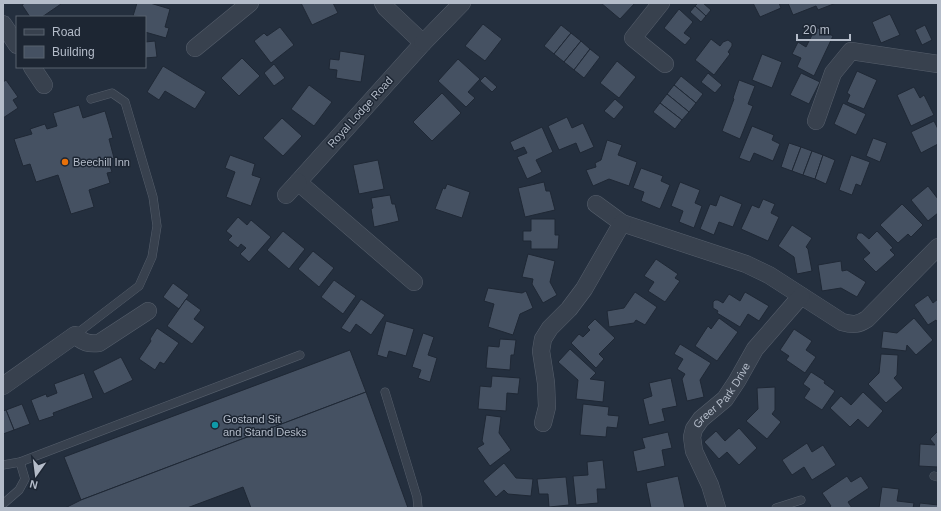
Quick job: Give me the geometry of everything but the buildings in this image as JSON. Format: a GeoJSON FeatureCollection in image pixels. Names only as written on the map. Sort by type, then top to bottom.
{"type":"FeatureCollection","features":[{"type":"Feature","properties":{"kind":"street"},"geometry":{"type":"LineString","coordinates":[[195,48],[250,3]]}},
{"type":"Feature","properties":{"kind":"street"},"geometry":{"type":"LineString","coordinates":[[383,3],[386,8],[423,43]]}},
{"type":"Feature","properties":{"kind":"street","name":"Royal Lodge Road"},"geometry":{"type":"LineString","coordinates":[[286,195],[423,43],[462,3]]}},
{"type":"Feature","properties":{"kind":"street"},"geometry":{"type":"LineString","coordinates":[[661,3],[633,38],[665,64]]}},
{"type":"Feature","properties":{"kind":"street"},"geometry":{"type":"LineString","coordinates":[[3,24],[16,44]]}},
{"type":"Feature","properties":{"kind":"street"},"geometry":{"type":"LineString","coordinates":[[816,121],[833,72],[851,51],[938,64]]}},
{"type":"Feature","properties":{"kind":"street"},"geometry":{"type":"LineString","coordinates":[[33,68],[44,85]]}},
{"type":"Feature","properties":{"kind":"street"},"geometry":{"type":"LineString","coordinates":[[298,182],[414,282]]}},
{"type":"Feature","properties":{"kind":"street"},"geometry":{"type":"LineString","coordinates":[[596,204],[622,223],[746,264],[769,275],[842,322],[852,325],[860,324],[867,319],[938,247]]}},
{"type":"Feature","properties":{"kind":"street"},"geometry":{"type":"LineString","coordinates":[[543,424],[547,407],[546,383],[541,351],[543,339],[550,328],[569,309],[584,290],[622,223]]}},
{"type":"Feature","properties":{"kind":"street","name":"Greer Park Drive"},"geometry":{"type":"LineString","coordinates":[[717,508],[710,485],[694,451],[692,437],[694,428],[701,419],[725,398],[737,381],[755,349],[801,296]]}},
{"type":"Feature","properties":{"kind":"street"},"geometry":{"type":"LineString","coordinates":[[3,386],[75,335],[84,343],[99,343],[148,311]]}},
{"type":"Feature","properties":{"kind":"lane"},"geometry":{"type":"LineString","coordinates":[[75,335],[139,286],[152,257],[157,226],[153,197],[125,102],[112,93],[91,99]]}},
{"type":"Feature","properties":{"kind":"lane"},"geometry":{"type":"LineString","coordinates":[[3,465],[20,462],[300,355]]}},
{"type":"Feature","properties":{"kind":"lane"},"geometry":{"type":"LineString","coordinates":[[385,392],[417,497],[418,508]]}},
{"type":"Feature","properties":{"kind":"lane"},"geometry":{"type":"LineString","coordinates":[[3,504],[19,490],[25,479],[20,462]]}},
{"type":"Feature","properties":{"kind":"lane"},"geometry":{"type":"LineString","coordinates":[[776,508],[801,500]]}},
{"type":"Feature","properties":{"kind":"place","name":"Beechill Inn"},"geometry":{"type":"Point","coordinates":[65,162]}},
{"type":"Feature","properties":{"kind":"place","name":"Gostand Sit and Stand Desks"},"geometry":{"type":"Point","coordinates":[215,425]}}]}
